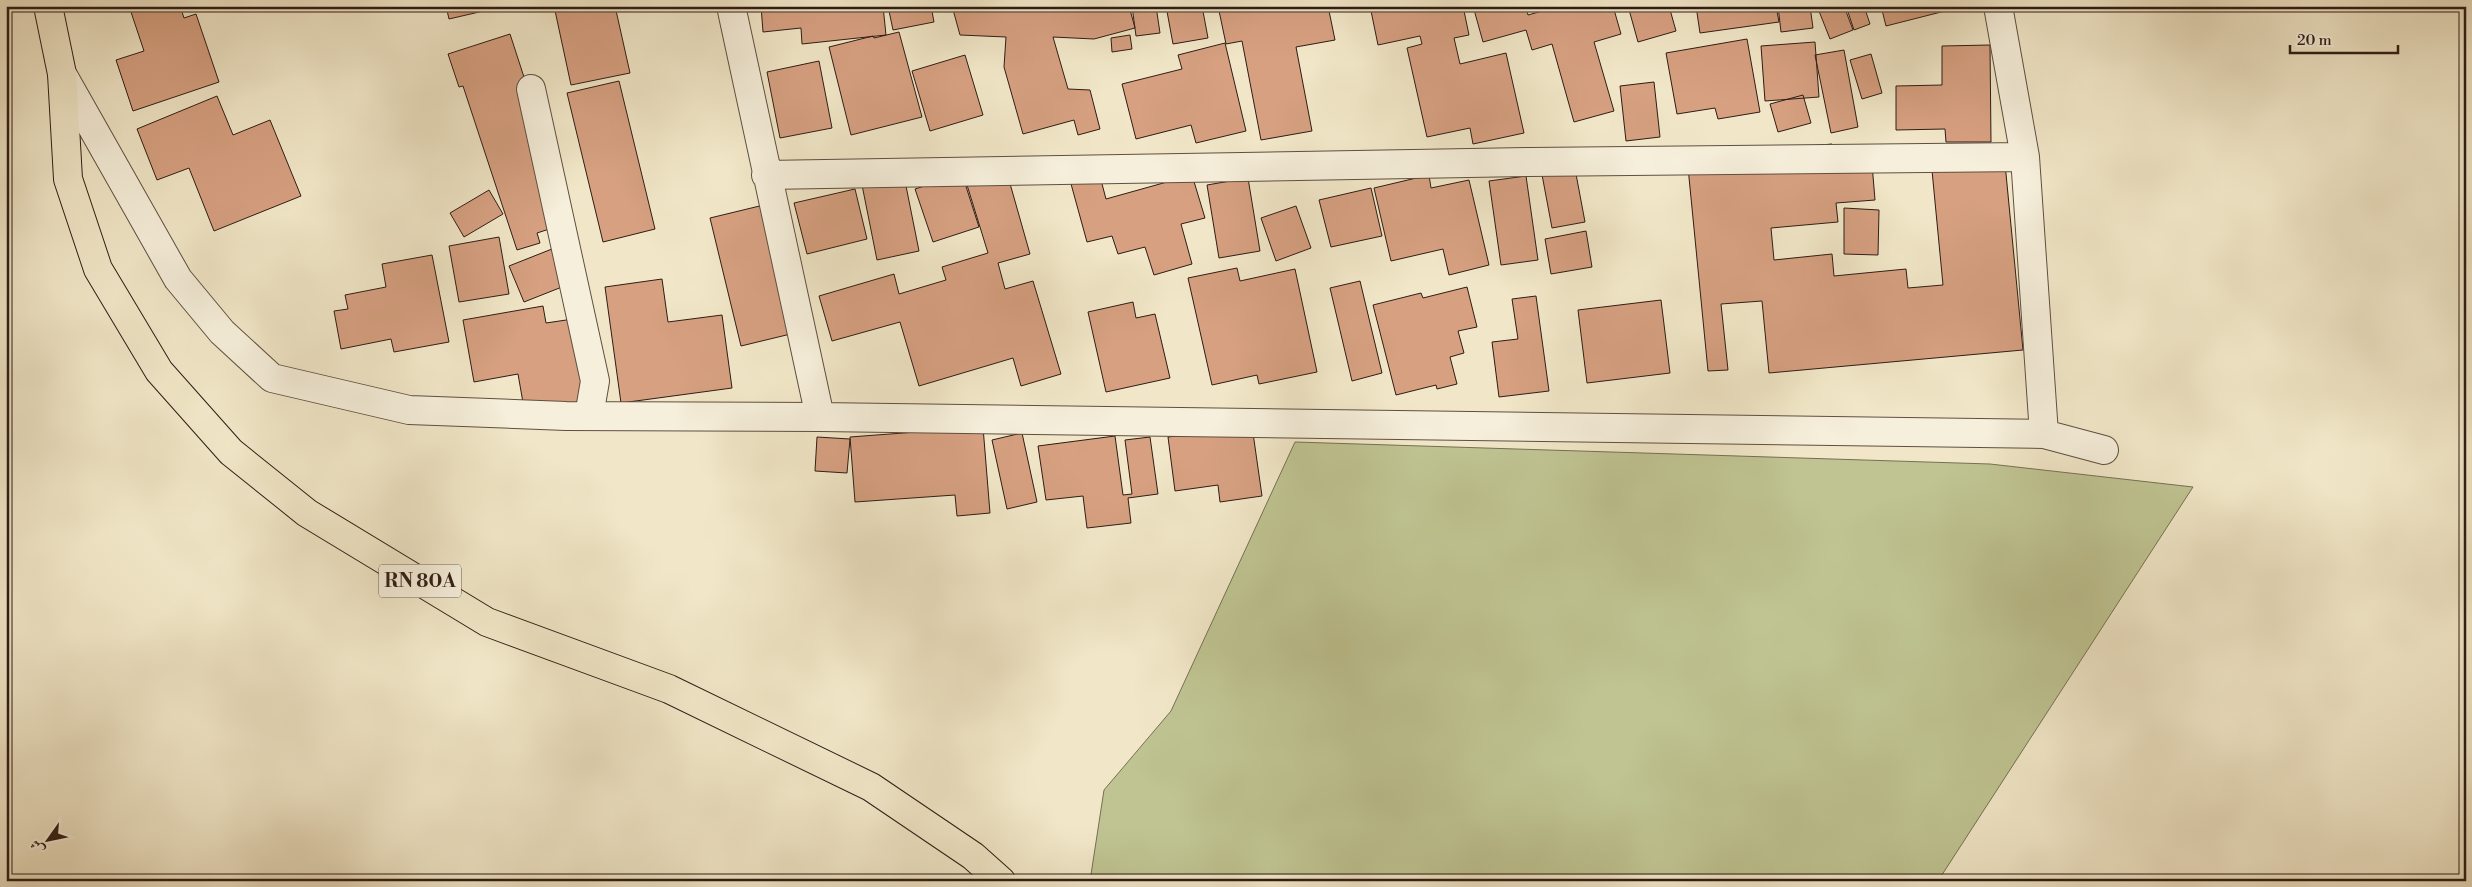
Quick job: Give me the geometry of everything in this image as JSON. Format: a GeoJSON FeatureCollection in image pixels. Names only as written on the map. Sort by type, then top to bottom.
{"type":"FeatureCollection","features":[{"type":"Feature","properties":{"kind":"main road","name":"RN 80A"},"geometry":{"type":"LineString","coordinates":[[48,6],[62,74],[68,179],[98,269],[159,371],[231,452],[307,512],[487,622],[669,689],[871,787],[972,856],[1000,881]]}},
{"type":"Feature","properties":{"kind":"street"},"geometry":{"type":"LineString","coordinates":[[730,6],[820,417]]}},
{"type":"Feature","properties":{"kind":"street"},"geometry":{"type":"LineString","coordinates":[[1998,6],[2025,157],[2044,434]]}},
{"type":"Feature","properties":{"kind":"street"},"geometry":{"type":"LineString","coordinates":[[62,74],[178,280],[222,332],[272,378],[409,410],[589,416],[820,417],[2044,434],[2104,450]]}},
{"type":"Feature","properties":{"kind":"street"},"geometry":{"type":"LineString","coordinates":[[531,89],[595,381],[589,416]]}},
{"type":"Feature","properties":{"kind":"street"},"geometry":{"type":"LineString","coordinates":[[766,175],[1510,162],[2025,157]]}},
{"type":"Feature","properties":{"kind":"green space"},"geometry":{"type":"Polygon","coordinates":[[[1295,442],[1990,464],[2193,487],[1938,881],[1090,881],[1104,790],[1171,711],[1295,442]]]}},
{"type":"Feature","properties":{"kind":"building"},"geometry":{"type":"Polygon","coordinates":[[[129,6],[180,6],[184,18],[196,14],[219,82],[133,111],[116,60],[144,51],[129,6]]]}},
{"type":"Feature","properties":{"kind":"building"},"geometry":{"type":"Polygon","coordinates":[[[446,6],[505,6],[449,19],[446,6]]]}},
{"type":"Feature","properties":{"kind":"building"},"geometry":{"type":"Polygon","coordinates":[[[554,6],[615,6],[630,73],[571,85],[554,6]]]}},
{"type":"Feature","properties":{"kind":"building"},"geometry":{"type":"Polygon","coordinates":[[[761,6],[883,6],[886,35],[802,44],[801,28],[763,32],[761,6]]]}},
{"type":"Feature","properties":{"kind":"building"},"geometry":{"type":"Polygon","coordinates":[[[888,6],[931,6],[934,22],[893,30],[888,6]]]}},
{"type":"Feature","properties":{"kind":"building"},"geometry":{"type":"Polygon","coordinates":[[[952,6],[1129,6],[1135,28],[1094,39],[1053,37],[1068,89],[1090,90],[1100,129],[1078,135],[1074,120],[1023,134],[1004,67],[1006,37],[960,35],[952,6]]]}},
{"type":"Feature","properties":{"kind":"building"},"geometry":{"type":"Polygon","coordinates":[[[1132,6],[1156,6],[1160,33],[1136,36],[1132,6]]]}},
{"type":"Feature","properties":{"kind":"building"},"geometry":{"type":"Polygon","coordinates":[[[1166,6],[1202,6],[1208,38],[1173,44],[1166,6]]]}},
{"type":"Feature","properties":{"kind":"building"},"geometry":{"type":"Polygon","coordinates":[[[1218,6],[1328,6],[1335,40],[1296,47],[1312,131],[1261,140],[1242,41],[1226,44],[1218,6]]]}},
{"type":"Feature","properties":{"kind":"building"},"geometry":{"type":"Polygon","coordinates":[[[1370,6],[1463,6],[1469,35],[1454,38],[1460,64],[1506,53],[1524,133],[1473,144],[1470,128],[1427,137],[1407,48],[1422,44],[1420,36],[1378,45],[1370,6]]]}},
{"type":"Feature","properties":{"kind":"building"},"geometry":{"type":"Polygon","coordinates":[[[1473,6],[1526,6],[1528,15],[1560,6],[1613,6],[1621,34],[1594,42],[1614,111],[1574,122],[1552,44],[1532,50],[1526,30],[1483,42],[1473,6]]]}},
{"type":"Feature","properties":{"kind":"building"},"geometry":{"type":"Polygon","coordinates":[[[1628,6],[1669,6],[1676,31],[1638,42],[1628,6]]]}},
{"type":"Feature","properties":{"kind":"building"},"geometry":{"type":"Polygon","coordinates":[[[1696,6],[1776,6],[1779,22],[1700,33],[1696,6]]]}},
{"type":"Feature","properties":{"kind":"building"},"geometry":{"type":"Polygon","coordinates":[[[1778,6],[1810,6],[1813,28],[1781,32],[1778,6]]]}},
{"type":"Feature","properties":{"kind":"building"},"geometry":{"type":"Polygon","coordinates":[[[1817,6],[1844,6],[1853,30],[1830,39],[1817,6]]]}},
{"type":"Feature","properties":{"kind":"building"},"geometry":{"type":"Polygon","coordinates":[[[1846,6],[1864,6],[1870,24],[1854,30],[1846,6]]]}},
{"type":"Feature","properties":{"kind":"building"},"geometry":{"type":"Polygon","coordinates":[[[1881,6],[1952,6],[1953,9],[1886,26],[1881,6]]]}},
{"type":"Feature","properties":{"kind":"building"},"geometry":{"type":"Polygon","coordinates":[[[899,32],[922,117],[851,135],[829,47],[873,36],[874,38],[899,32]]]}},
{"type":"Feature","properties":{"kind":"building"},"geometry":{"type":"Polygon","coordinates":[[[510,34],[571,222],[537,233],[540,243],[517,250],[463,86],[459,87],[448,54],[510,34]]]}},
{"type":"Feature","properties":{"kind":"building"},"geometry":{"type":"Polygon","coordinates":[[[1130,35],[1132,49],[1112,52],[1111,38],[1130,35]]]}},
{"type":"Feature","properties":{"kind":"building"},"geometry":{"type":"Polygon","coordinates":[[[1747,39],[1760,112],[1718,119],[1715,108],[1677,114],[1666,53],[1747,39]]]}},
{"type":"Feature","properties":{"kind":"building"},"geometry":{"type":"Polygon","coordinates":[[[1815,42],[1819,97],[1765,101],[1761,46],[1815,42]]]}},
{"type":"Feature","properties":{"kind":"building"},"geometry":{"type":"Polygon","coordinates":[[[1225,43],[1246,131],[1196,143],[1191,125],[1136,139],[1122,84],[1182,69],[1178,55],[1225,43]]]}},
{"type":"Feature","properties":{"kind":"building"},"geometry":{"type":"Polygon","coordinates":[[[1990,45],[1991,142],[1946,142],[1945,129],[1896,130],[1896,86],[1942,85],[1942,46],[1990,45]]]}},
{"type":"Feature","properties":{"kind":"building"},"geometry":{"type":"Polygon","coordinates":[[[1844,50],[1858,127],[1831,133],[1815,55],[1844,50]]]}},
{"type":"Feature","properties":{"kind":"building"},"geometry":{"type":"Polygon","coordinates":[[[1871,54],[1882,93],[1862,99],[1850,60],[1871,54]]]}},
{"type":"Feature","properties":{"kind":"building"},"geometry":{"type":"Polygon","coordinates":[[[965,55],[983,115],[930,131],[912,71],[965,55]]]}},
{"type":"Feature","properties":{"kind":"building"},"geometry":{"type":"Polygon","coordinates":[[[819,61],[832,128],[780,138],[767,72],[819,61]]]}},
{"type":"Feature","properties":{"kind":"building"},"geometry":{"type":"Polygon","coordinates":[[[619,81],[655,229],[603,242],[567,93],[619,81]]]}},
{"type":"Feature","properties":{"kind":"building"},"geometry":{"type":"Polygon","coordinates":[[[1654,82],[1660,137],[1626,141],[1620,86],[1654,82]]]}},
{"type":"Feature","properties":{"kind":"building"},"geometry":{"type":"Polygon","coordinates":[[[1803,95],[1811,123],[1778,132],[1770,104],[1803,95]]]}},
{"type":"Feature","properties":{"kind":"building"},"geometry":{"type":"Polygon","coordinates":[[[217,96],[233,135],[270,120],[301,196],[214,231],[189,168],[157,180],[137,129],[217,96]]]}},
{"type":"Feature","properties":{"kind":"building"},"geometry":{"type":"Polygon","coordinates":[[[1832,144],[1835,168],[1872,164],[1875,200],[1836,203],[1838,222],[1771,228],[1774,260],[1832,254],[1834,276],[1906,269],[1908,288],[1943,285],[1931,160],[2004,153],[2023,350],[1769,373],[1762,301],[1721,304],[1728,370],[1708,371],[1687,157],[1832,144]]]}},
{"type":"Feature","properties":{"kind":"building"},"geometry":{"type":"Polygon","coordinates":[[[1573,158],[1585,222],[1552,228],[1540,164],[1573,158]]]}},
{"type":"Feature","properties":{"kind":"building"},"geometry":{"type":"Polygon","coordinates":[[[1097,165],[1106,199],[1192,175],[1205,218],[1181,224],[1192,264],[1154,275],[1145,247],[1118,254],[1112,236],[1087,242],[1068,173],[1097,165]]]}},
{"type":"Feature","properties":{"kind":"building"},"geometry":{"type":"Polygon","coordinates":[[[1007,173],[1030,254],[998,263],[1005,289],[1033,281],[1061,374],[1021,386],[1013,358],[919,386],[900,322],[832,341],[819,296],[894,274],[899,294],[946,280],[942,267],[988,253],[967,185],[1007,173]]]}},
{"type":"Feature","properties":{"kind":"building"},"geometry":{"type":"Polygon","coordinates":[[[962,174],[979,227],[933,242],[915,189],[962,174]]]}},
{"type":"Feature","properties":{"kind":"building"},"geometry":{"type":"Polygon","coordinates":[[[1429,175],[1431,188],[1469,180],[1489,265],[1449,275],[1443,249],[1391,261],[1374,188],[1429,175]]]}},
{"type":"Feature","properties":{"kind":"building"},"geometry":{"type":"Polygon","coordinates":[[[904,176],[919,251],[877,260],[862,185],[904,176]]]}},
{"type":"Feature","properties":{"kind":"building"},"geometry":{"type":"Polygon","coordinates":[[[1526,176],[1538,260],[1501,265],[1489,181],[1526,176]]]}},
{"type":"Feature","properties":{"kind":"building"},"geometry":{"type":"Polygon","coordinates":[[[1248,178],[1260,251],[1219,258],[1207,185],[1248,178]]]}},
{"type":"Feature","properties":{"kind":"building"},"geometry":{"type":"Polygon","coordinates":[[[1371,188],[1382,236],[1331,247],[1319,200],[1371,188]]]}},
{"type":"Feature","properties":{"kind":"building"},"geometry":{"type":"Polygon","coordinates":[[[855,189],[867,239],[807,254],[794,203],[855,189]]]}},
{"type":"Feature","properties":{"kind":"building"},"geometry":{"type":"Polygon","coordinates":[[[489,190],[503,214],[464,237],[450,213],[489,190]]]}},
{"type":"Feature","properties":{"kind":"building"},"geometry":{"type":"Polygon","coordinates":[[[772,203],[803,331],[741,346],[710,218],[772,203]]]}},
{"type":"Feature","properties":{"kind":"building"},"geometry":{"type":"Polygon","coordinates":[[[1296,206],[1311,248],[1276,261],[1261,218],[1296,206]]]}},
{"type":"Feature","properties":{"kind":"building"},"geometry":{"type":"Polygon","coordinates":[[[1844,208],[1879,210],[1878,255],[1844,254],[1844,208]]]}},
{"type":"Feature","properties":{"kind":"building"},"geometry":{"type":"Polygon","coordinates":[[[1586,231],[1592,267],[1551,274],[1545,239],[1586,231]]]}},
{"type":"Feature","properties":{"kind":"building"},"geometry":{"type":"Polygon","coordinates":[[[499,237],[509,294],[459,302],[449,246],[499,237]]]}},
{"type":"Feature","properties":{"kind":"building"},"geometry":{"type":"Polygon","coordinates":[[[557,247],[572,283],[524,302],[509,266],[557,247]]]}},
{"type":"Feature","properties":{"kind":"building"},"geometry":{"type":"Polygon","coordinates":[[[432,255],[449,342],[394,352],[391,339],[341,349],[334,311],[348,309],[345,295],[386,287],[382,264],[432,255]]]}},
{"type":"Feature","properties":{"kind":"building"},"geometry":{"type":"Polygon","coordinates":[[[1237,268],[1240,281],[1295,269],[1317,372],[1259,384],[1257,375],[1212,385],[1188,278],[1237,268]]]}},
{"type":"Feature","properties":{"kind":"building"},"geometry":{"type":"Polygon","coordinates":[[[662,279],[668,322],[722,315],[732,388],[621,403],[605,287],[662,279]]]}},
{"type":"Feature","properties":{"kind":"building"},"geometry":{"type":"Polygon","coordinates":[[[1360,281],[1382,373],[1352,381],[1330,288],[1360,281]]]}},
{"type":"Feature","properties":{"kind":"building"},"geometry":{"type":"Polygon","coordinates":[[[1467,287],[1477,327],[1458,331],[1464,353],[1450,357],[1457,384],[1437,389],[1436,385],[1396,395],[1373,305],[1421,293],[1423,298],[1467,287]]]}},
{"type":"Feature","properties":{"kind":"building"},"geometry":{"type":"Polygon","coordinates":[[[1536,296],[1549,391],[1499,397],[1492,342],[1518,339],[1512,299],[1536,296]]]}},
{"type":"Feature","properties":{"kind":"building"},"geometry":{"type":"Polygon","coordinates":[[[1661,300],[1670,373],[1587,383],[1578,310],[1661,300]]]}},
{"type":"Feature","properties":{"kind":"building"},"geometry":{"type":"Polygon","coordinates":[[[1133,302],[1136,318],[1155,314],[1170,378],[1106,392],[1088,312],[1133,302]]]}},
{"type":"Feature","properties":{"kind":"building"},"geometry":{"type":"Polygon","coordinates":[[[543,306],[546,323],[573,319],[588,403],[525,414],[518,374],[474,382],[463,320],[543,306]]]}},
{"type":"Feature","properties":{"kind":"building"},"geometry":{"type":"Polygon","coordinates":[[[1252,426],[1262,496],[1220,502],[1218,485],[1175,491],[1168,437],[1252,426]]]}},
{"type":"Feature","properties":{"kind":"building"},"geometry":{"type":"Polygon","coordinates":[[[983,427],[990,513],[957,516],[955,495],[855,502],[850,437],[983,427]]]}},
{"type":"Feature","properties":{"kind":"building"},"geometry":{"type":"Polygon","coordinates":[[[1022,433],[1037,502],[1007,509],[992,440],[1022,433]]]}},
{"type":"Feature","properties":{"kind":"building"},"geometry":{"type":"Polygon","coordinates":[[[1115,436],[1123,495],[1132,494],[1125,440],[1150,437],[1158,494],[1128,498],[1131,523],[1087,528],[1083,496],[1046,500],[1038,446],[1115,436]]]}},
{"type":"Feature","properties":{"kind":"building"},"geometry":{"type":"Polygon","coordinates":[[[817,437],[850,439],[847,473],[815,471],[817,437]]]}}]}
